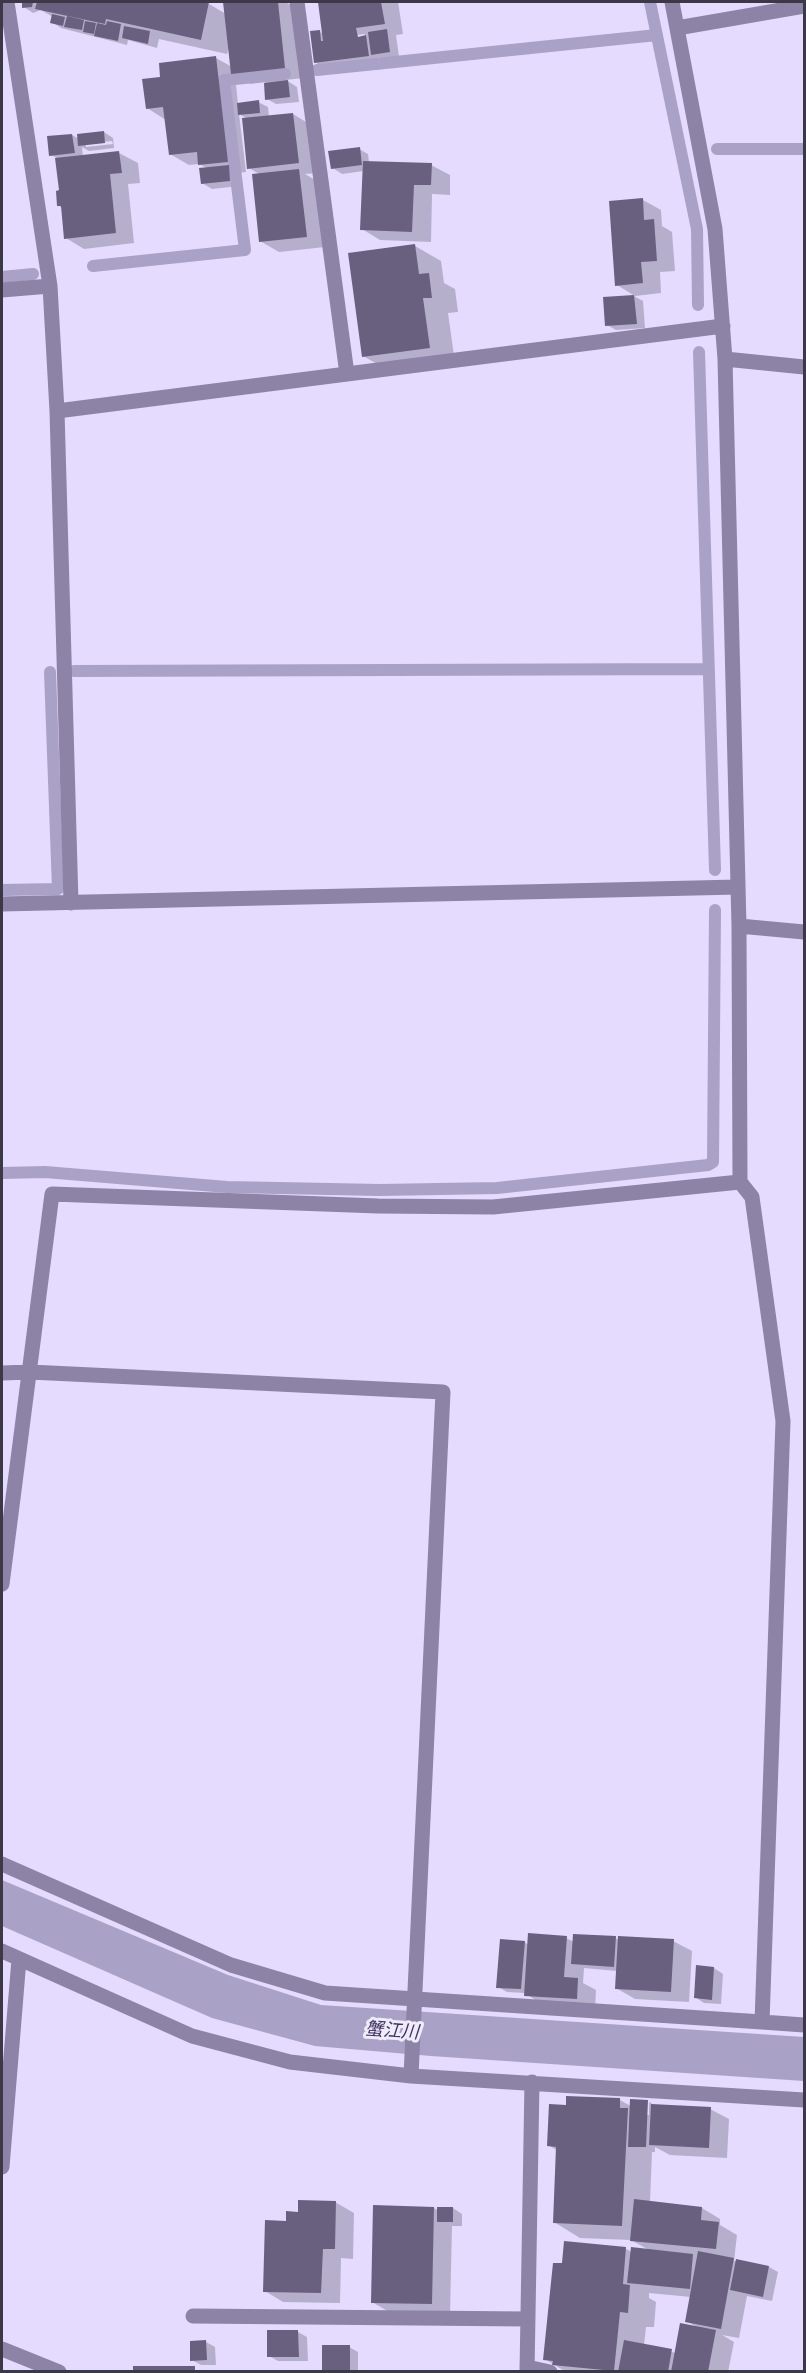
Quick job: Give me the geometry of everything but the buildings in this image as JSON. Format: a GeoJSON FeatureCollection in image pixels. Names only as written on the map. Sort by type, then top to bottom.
{"type":"FeatureCollection","features":[{"type":"Feature","properties":{"kind":"street"},"geometry":{"type":"LineString","coordinates":[[7,2],[50,286],[57,411],[71,903]]}},
{"type":"Feature","properties":{"kind":"street"},"geometry":{"type":"LineString","coordinates":[[297,2],[347,374]]}},
{"type":"Feature","properties":{"kind":"street"},"geometry":{"type":"LineString","coordinates":[[672,2],[715,229],[723,326],[739,926],[741,1182],[752,1197],[783,1421],[762,2022]]}},
{"type":"Feature","properties":{"kind":"street"},"geometry":{"type":"LineString","coordinates":[[677,28],[804,6]]}},
{"type":"Feature","properties":{"kind":"street"},"geometry":{"type":"LineString","coordinates":[[2,290],[50,286]]}},
{"type":"Feature","properties":{"kind":"street"},"geometry":{"type":"LineString","coordinates":[[57,411],[723,326]]}},
{"type":"Feature","properties":{"kind":"street"},"geometry":{"type":"LineString","coordinates":[[725,359],[804,367]]}},
{"type":"Feature","properties":{"kind":"street"},"geometry":{"type":"LineString","coordinates":[[2,904],[738,887]]}},
{"type":"Feature","properties":{"kind":"street"},"geometry":{"type":"LineString","coordinates":[[739,926],[804,932]]}},
{"type":"Feature","properties":{"kind":"street"},"geometry":{"type":"LineString","coordinates":[[2,1584],[52,1194],[378,1206],[493,1207],[741,1182]]}},
{"type":"Feature","properties":{"kind":"street"},"geometry":{"type":"LineString","coordinates":[[2,1372],[443,1392],[412,2071]]}},
{"type":"Feature","properties":{"kind":"street"},"geometry":{"type":"LineString","coordinates":[[2,1864],[231,1965],[324,1993],[416,2004],[804,2025]]}},
{"type":"Feature","properties":{"kind":"street"},"geometry":{"type":"LineString","coordinates":[[2,1951],[192,2036],[290,2062],[532,2082],[804,2100]]}},
{"type":"Feature","properties":{"kind":"street"},"geometry":{"type":"LineString","coordinates":[[2,2167],[19,1959]]}},
{"type":"Feature","properties":{"kind":"street"},"geometry":{"type":"LineString","coordinates":[[532,2082],[527,2369],[550,2372]]}},
{"type":"Feature","properties":{"kind":"street"},"geometry":{"type":"LineString","coordinates":[[193,2316],[528,2319]]}},
{"type":"Feature","properties":{"kind":"street"},"geometry":{"type":"LineString","coordinates":[[2,2349],[60,2372]]}},
{"type":"Feature","properties":{"kind":"water","name":"蟹江川"},"geometry":{"type":"Polygon","coordinates":[[[2,1880],[228,1975],[321,2005],[804,2037],[804,2081],[315,2046],[212,2018],[2,1926],[2,1880]]]}},
{"type":"Feature","properties":{"kind":"waterway"},"geometry":{"type":"LineString","coordinates":[[650,2],[697,229],[698,305]]}},
{"type":"Feature","properties":{"kind":"waterway"},"geometry":{"type":"LineString","coordinates":[[317,70],[657,35]]}},
{"type":"Feature","properties":{"kind":"waterway"},"geometry":{"type":"LineString","coordinates":[[93,266],[245,250],[224,80],[285,74]]}},
{"type":"Feature","properties":{"kind":"waterway"},"geometry":{"type":"LineString","coordinates":[[717,149],[804,149]]}},
{"type":"Feature","properties":{"kind":"waterway"},"geometry":{"type":"LineString","coordinates":[[2,277],[33,274]]}},
{"type":"Feature","properties":{"kind":"waterway"},"geometry":{"type":"LineString","coordinates":[[699,352],[715,870]]}},
{"type":"Feature","properties":{"kind":"waterway"},"geometry":{"type":"LineString","coordinates":[[74,671],[709,669]]}},
{"type":"Feature","properties":{"kind":"waterway"},"geometry":{"type":"LineString","coordinates":[[2,890],[58,889],[50,672]]}},
{"type":"Feature","properties":{"kind":"waterway"},"geometry":{"type":"LineString","coordinates":[[2,1173],[45,1172],[227,1187],[380,1190],[497,1188],[708,1165],[713,1162],[715,910]]}}]}
